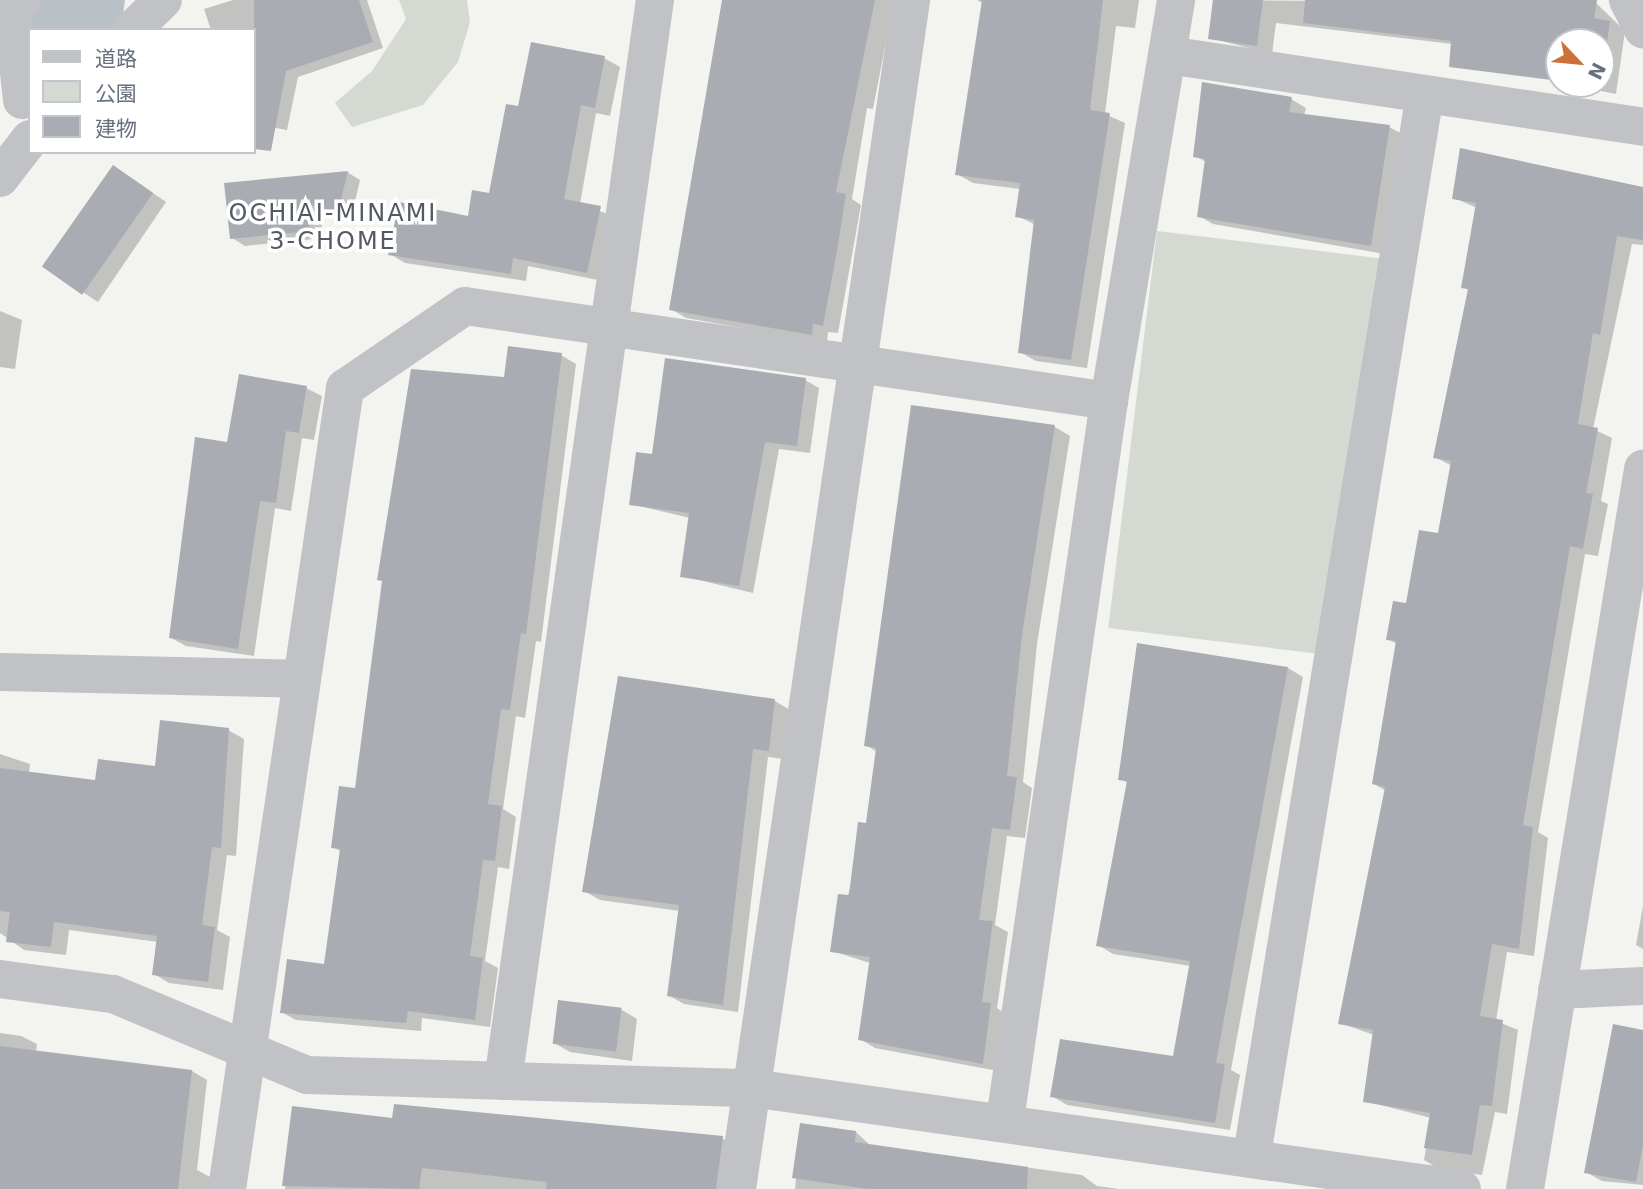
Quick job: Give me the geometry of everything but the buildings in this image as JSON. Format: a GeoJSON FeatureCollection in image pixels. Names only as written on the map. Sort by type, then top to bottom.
{"type":"FeatureCollection","features":[{"type":"Feature","properties":{"kind":"street"},"geometry":{"type":"LineString","coordinates":[[134,28],[163,0]]}},
{"type":"Feature","properties":{"kind":"street"},"geometry":{"type":"LineString","coordinates":[[503,1081],[655,0]]}},
{"type":"Feature","properties":{"kind":"street"},"geometry":{"type":"LineString","coordinates":[[737,1189],[860,366],[911,0]]}},
{"type":"Feature","properties":{"kind":"street"},"geometry":{"type":"LineString","coordinates":[[1004,1120],[1109,401],[1176,0]]}},
{"type":"Feature","properties":{"kind":"street"},"geometry":{"type":"LineString","coordinates":[[1628,0],[1643,29]]}},
{"type":"Feature","properties":{"kind":"street"},"geometry":{"type":"LineString","coordinates":[[18,16],[18,91]]}},
{"type":"Feature","properties":{"kind":"street"},"geometry":{"type":"LineString","coordinates":[[1168,55],[1643,127]]}},
{"type":"Feature","properties":{"kind":"street"},"geometry":{"type":"LineString","coordinates":[[1252,1155],[1425,94]]}},
{"type":"Feature","properties":{"kind":"street"},"geometry":{"type":"LineString","coordinates":[[0,178],[28,142]]}},
{"type":"Feature","properties":{"kind":"street"},"geometry":{"type":"LineString","coordinates":[[227,1189],[250,1052],[298,679],[345,388],[465,306],[1109,401]]}},
{"type":"Feature","properties":{"kind":"street"},"geometry":{"type":"LineString","coordinates":[[1525,1189],[1643,469]]}},
{"type":"Feature","properties":{"kind":"street"},"geometry":{"type":"LineString","coordinates":[[0,672],[298,679]]}},
{"type":"Feature","properties":{"kind":"street"},"geometry":{"type":"LineString","coordinates":[[0,979],[113,994],[307,1075],[751,1088],[1252,1155],[1462,1189]]}},
{"type":"Feature","properties":{"kind":"street"},"geometry":{"type":"LineString","coordinates":[[1557,990],[1643,986]]}},
{"type":"Feature","properties":{"kind":"green space"},"geometry":{"type":"Polygon","coordinates":[[[399,0],[467,0],[470,22],[458,62],[423,105],[352,127],[335,103],[372,71],[406,19],[399,0]]]}},
{"type":"Feature","properties":{"kind":"green space"},"geometry":{"type":"Polygon","coordinates":[[[1157,231],[1379,258],[1331,655],[1108,628],[1157,231]]]}},
{"type":"Feature","properties":{"kind":"waterway"},"geometry":{"type":"LineString","coordinates":[[53,28],[85,0]]}},
{"type":"Feature","properties":{"kind":"district","name":"OCHIAI-MINAMI 3-CHOME"},"geometry":{"type":"Point","coordinates":[333,228]}}]}
